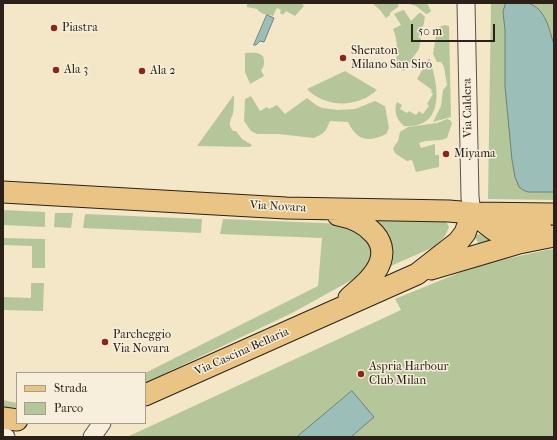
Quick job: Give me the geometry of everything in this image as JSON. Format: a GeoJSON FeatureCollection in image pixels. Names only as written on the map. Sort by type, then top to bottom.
{"type":"FeatureCollection","features":[{"type":"Feature","properties":{"kind":"main road","name":"Via Novara"},"geometry":{"type":"LineString","coordinates":[[3,192],[286,208],[554,214]]}},
{"type":"Feature","properties":{"kind":"main road"},"geometry":{"type":"LineString","coordinates":[[286,208],[347,217],[364,224],[379,240],[381,257],[375,272],[339,308]]}},
{"type":"Feature","properties":{"kind":"main road"},"geometry":{"type":"LineString","coordinates":[[417,274],[458,242],[465,233],[472,213],[494,230],[554,228]]}},
{"type":"Feature","properties":{"kind":"main road"},"geometry":{"type":"LineString","coordinates":[[417,274],[519,243],[554,236]]}},
{"type":"Feature","properties":{"kind":"main road","name":"Via Cascina Bellaria"},"geometry":{"type":"LineString","coordinates":[[146,395],[417,274]]}},
{"type":"Feature","properties":{"kind":"main road"},"geometry":{"type":"LineString","coordinates":[[3,418],[16,420]]}},
{"type":"Feature","properties":{"kind":"street","name":"Via Caldera"},"geometry":{"type":"LineString","coordinates":[[466,3],[470,197],[472,213]]}},
{"type":"Feature","properties":{"kind":"street"},"geometry":{"type":"LineString","coordinates":[[92,437],[101,424]]}},
{"type":"Feature","properties":{"kind":"green space"},"geometry":{"type":"Polygon","coordinates":[[[247,3],[301,3],[304,6],[295,16],[286,11],[283,15],[280,13],[281,10],[277,8],[273,16],[262,13],[257,9],[247,7],[247,3]]]}},
{"type":"Feature","properties":{"kind":"green space"},"geometry":{"type":"Polygon","coordinates":[[[372,3],[397,3],[399,6],[386,18],[372,3]]]}},
{"type":"Feature","properties":{"kind":"green space"},"geometry":{"type":"Polygon","coordinates":[[[406,3],[427,3],[431,11],[426,14],[416,6],[406,3]]]}},
{"type":"Feature","properties":{"kind":"green space"},"geometry":{"type":"Polygon","coordinates":[[[491,3],[554,3],[554,200],[488,199],[491,3]]]}},
{"type":"Feature","properties":{"kind":"green space"},"geometry":{"type":"Polygon","coordinates":[[[403,10],[411,21],[419,13],[425,17],[419,49],[404,71],[395,66],[397,47],[393,29],[401,25],[394,14],[403,10]]]}},
{"type":"Feature","properties":{"kind":"green space"},"geometry":{"type":"Polygon","coordinates":[[[444,25],[449,26],[451,117],[433,122],[441,106],[443,90],[447,85],[444,67],[441,62],[437,62],[433,54],[438,28],[444,25]]]}},
{"type":"Feature","properties":{"kind":"green space"},"geometry":{"type":"Polygon","coordinates":[[[245,53],[258,53],[264,58],[264,66],[261,70],[264,76],[250,84],[245,72],[245,53]]]}},
{"type":"Feature","properties":{"kind":"green space"},"geometry":{"type":"Polygon","coordinates":[[[429,58],[433,69],[437,92],[433,113],[427,120],[418,125],[404,126],[396,115],[395,109],[397,102],[402,105],[400,109],[407,113],[409,111],[416,115],[419,111],[423,114],[429,106],[427,104],[433,94],[431,92],[432,90],[417,79],[429,58]]]}},
{"type":"Feature","properties":{"kind":"green space"},"geometry":{"type":"Polygon","coordinates":[[[345,71],[377,90],[361,100],[351,103],[342,103],[323,100],[307,89],[345,71]]]}},
{"type":"Feature","properties":{"kind":"green space"},"geometry":{"type":"Polygon","coordinates":[[[233,96],[234,109],[230,126],[242,139],[252,145],[250,147],[197,146],[233,96]]]}},
{"type":"Feature","properties":{"kind":"green space"},"geometry":{"type":"Polygon","coordinates":[[[251,96],[260,111],[267,107],[269,109],[277,105],[285,114],[307,98],[322,108],[338,110],[355,109],[375,101],[385,106],[389,128],[386,134],[373,139],[359,136],[351,128],[348,122],[330,121],[326,130],[314,138],[278,134],[257,134],[251,131],[244,121],[245,99],[251,96]]]}},
{"type":"Feature","properties":{"kind":"green space"},"geometry":{"type":"Polygon","coordinates":[[[447,119],[452,123],[447,138],[419,143],[421,148],[435,144],[435,155],[439,155],[439,167],[416,172],[412,160],[407,161],[396,154],[393,149],[398,141],[400,132],[408,127],[437,123],[447,119]]]}},
{"type":"Feature","properties":{"kind":"green space"},"geometry":{"type":"Polygon","coordinates":[[[3,210],[45,212],[45,227],[3,225],[3,210]]]}},
{"type":"Feature","properties":{"kind":"green space"},"geometry":{"type":"Polygon","coordinates":[[[55,213],[73,213],[71,228],[54,227],[55,213]]]}},
{"type":"Feature","properties":{"kind":"green space"},"geometry":{"type":"Polygon","coordinates":[[[85,214],[202,219],[201,233],[83,228],[85,214]]]}},
{"type":"Feature","properties":{"kind":"green space"},"geometry":{"type":"Polygon","coordinates":[[[365,216],[442,219],[449,227],[445,236],[434,247],[377,272],[365,216]]]}},
{"type":"Feature","properties":{"kind":"green space"},"geometry":{"type":"Polygon","coordinates":[[[223,219],[347,224],[373,244],[372,262],[359,276],[292,313],[146,383],[146,372],[318,286],[322,238],[220,234],[223,219]]]}},
{"type":"Feature","properties":{"kind":"green space"},"geometry":{"type":"Polygon","coordinates":[[[473,234],[506,236],[481,248],[473,234]]]}},
{"type":"Feature","properties":{"kind":"green space"},"geometry":{"type":"Polygon","coordinates":[[[3,238],[45,239],[45,268],[32,268],[32,246],[3,245],[3,238]]]}},
{"type":"Feature","properties":{"kind":"green space"},"geometry":{"type":"Polygon","coordinates":[[[554,249],[554,437],[127,437],[401,310],[395,299],[461,272],[488,263],[554,249]]]}},
{"type":"Feature","properties":{"kind":"green space"},"geometry":{"type":"Polygon","coordinates":[[[31,283],[44,283],[43,311],[3,310],[3,297],[31,298],[31,283]]]}},
{"type":"Feature","properties":{"kind":"green space"},"geometry":{"type":"Polygon","coordinates":[[[3,400],[16,403],[16,412],[3,410],[3,400]]]}},
{"type":"Feature","properties":{"kind":"water"},"geometry":{"type":"Polygon","coordinates":[[[526,2],[539,10],[546,20],[554,45],[554,192],[528,192],[519,187],[515,177],[505,86],[505,30],[503,12],[506,3],[526,2]]]}},
{"type":"Feature","properties":{"kind":"water"},"geometry":{"type":"Polygon","coordinates":[[[267,15],[274,18],[264,42],[260,41],[254,45],[267,15]]]}},
{"type":"Feature","properties":{"kind":"water"},"geometry":{"type":"Polygon","coordinates":[[[352,391],[374,417],[351,437],[297,437],[352,391]]]}},
{"type":"Feature","properties":{"kind":"place","name":"Piastra"},"geometry":{"type":"Point","coordinates":[54,28]}},
{"type":"Feature","properties":{"kind":"place","name":"Sheraton Milano San Siro"},"geometry":{"type":"Point","coordinates":[343,58]}},
{"type":"Feature","properties":{"kind":"place","name":"Ala 3"},"geometry":{"type":"Point","coordinates":[56,70]}},
{"type":"Feature","properties":{"kind":"place","name":"Ala 2"},"geometry":{"type":"Point","coordinates":[142,71]}},
{"type":"Feature","properties":{"kind":"place","name":"Miyama"},"geometry":{"type":"Point","coordinates":[446,154]}},
{"type":"Feature","properties":{"kind":"place","name":"Parcheggio Via Novara"},"geometry":{"type":"Point","coordinates":[105,342]}},
{"type":"Feature","properties":{"kind":"place","name":"Aspria Harbour Club Milan"},"geometry":{"type":"Point","coordinates":[361,374]}}]}
